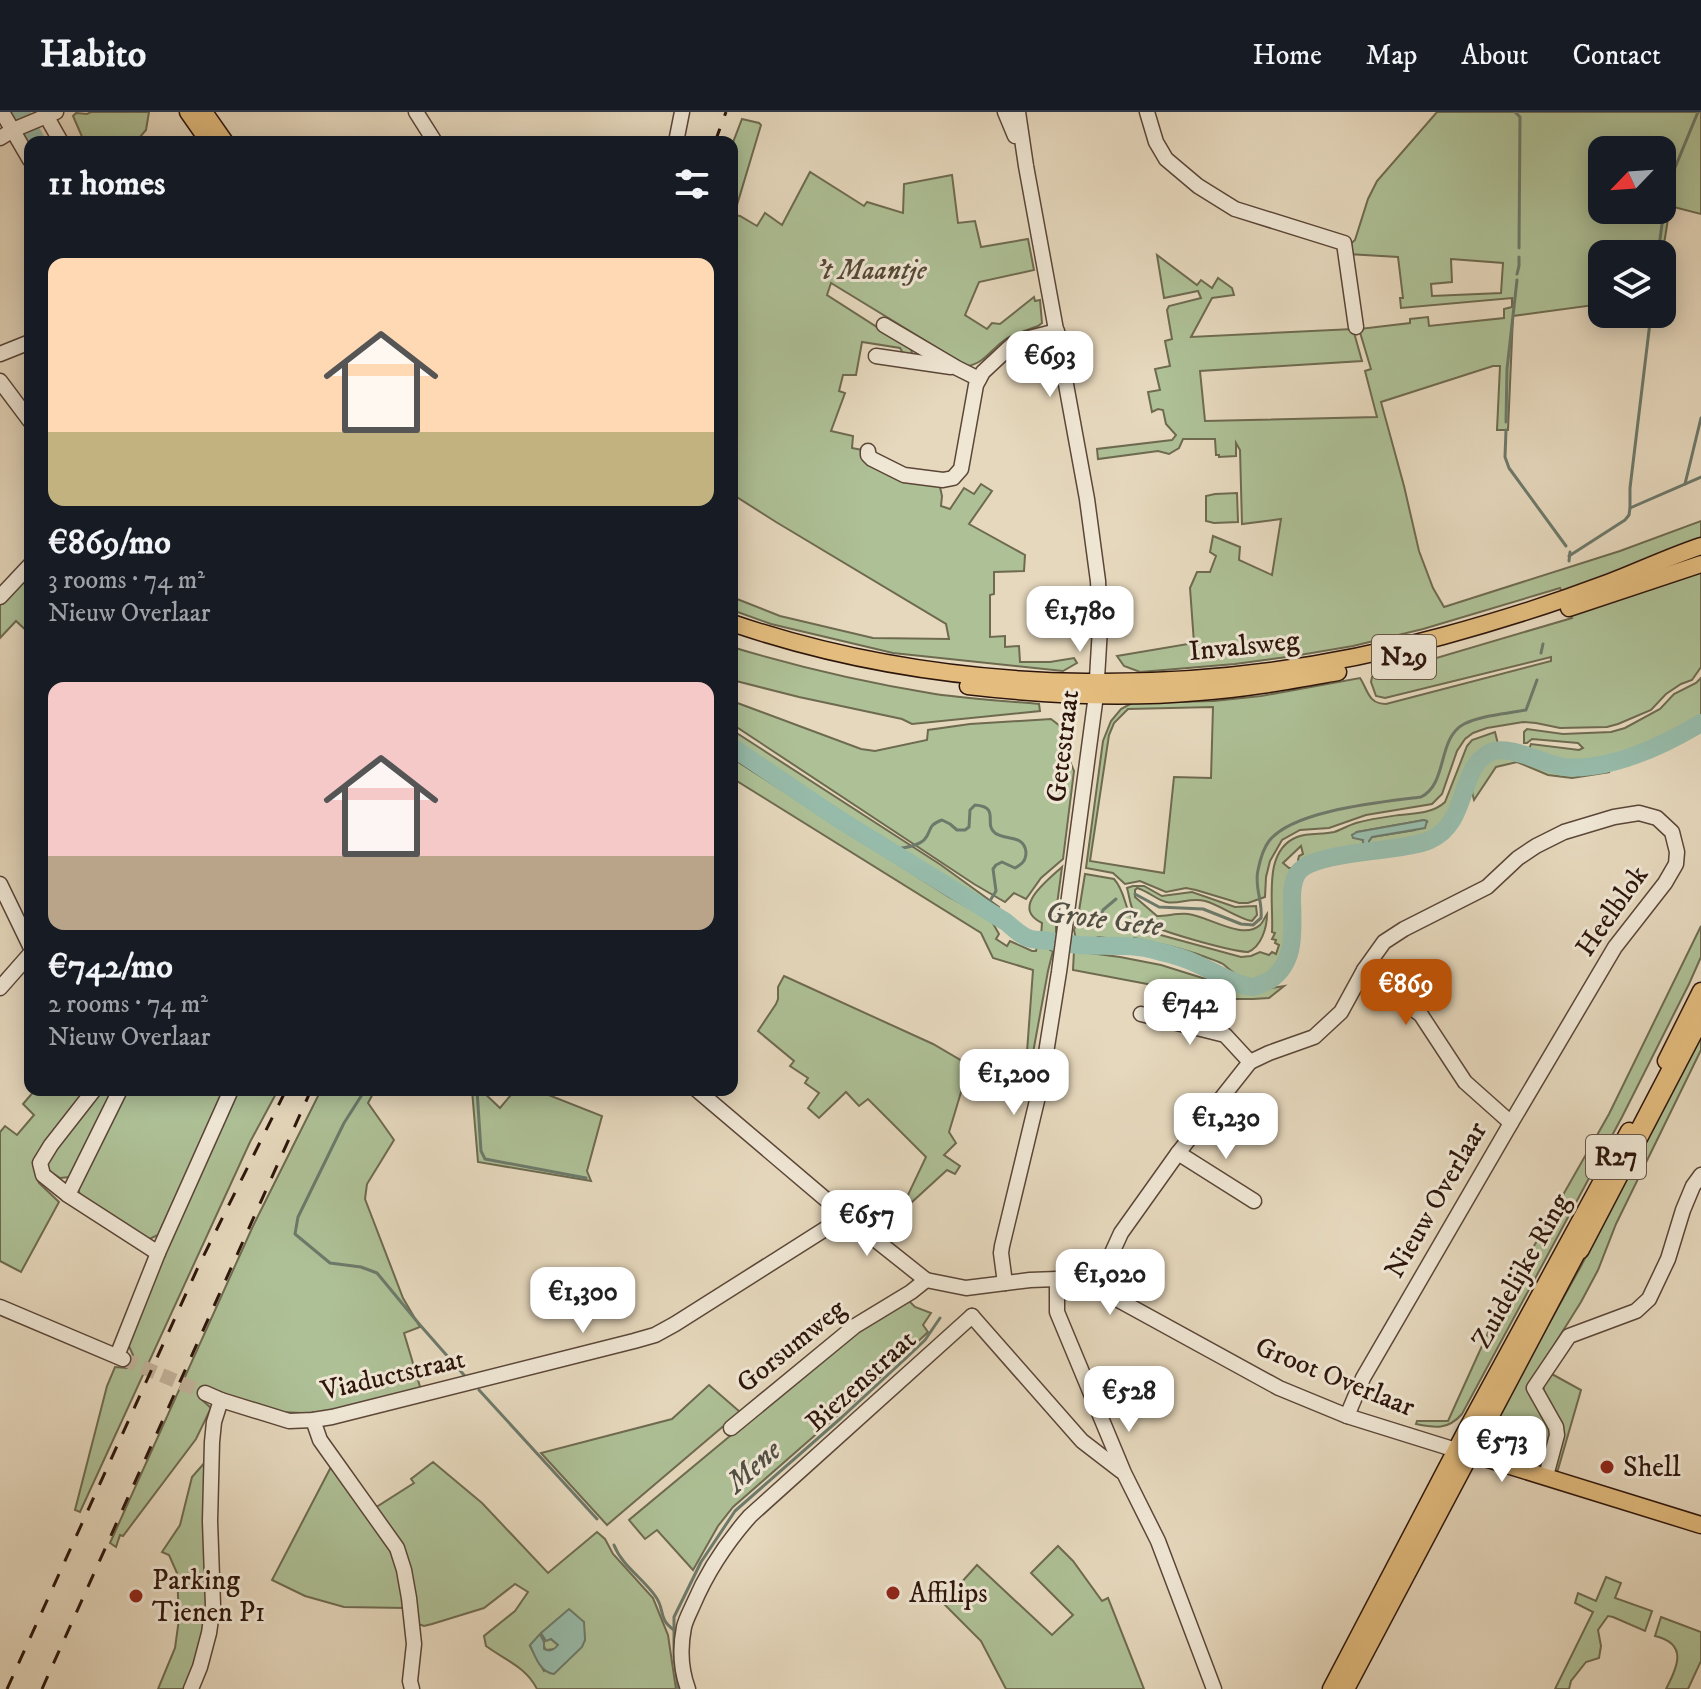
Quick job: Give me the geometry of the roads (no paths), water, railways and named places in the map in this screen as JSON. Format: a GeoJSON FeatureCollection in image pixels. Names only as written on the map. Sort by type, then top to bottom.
{"type":"FeatureCollection","features":[{"type":"Feature","properties":{"kind":"highway","name":"Zuidelijke Ring"},"geometry":{"type":"LineString","coordinates":[[1579,1249],[1701,1015]]}},
{"type":"Feature","properties":{"kind":"main road"},"geometry":{"type":"LineString","coordinates":[[188,112],[205,136]]}},
{"type":"Feature","properties":{"kind":"main road"},"geometry":{"type":"LineString","coordinates":[[204,112],[221,136]]}},
{"type":"Feature","properties":{"kind":"main road","name":"Invalsweg"},"geometry":{"type":"LineString","coordinates":[[738,637],[827,661],[906,677],[1023,692],[1235,676],[1365,656],[1444,636],[1608,583],[1701,546]]}},
{"type":"Feature","properties":{"kind":"main road","name":"Invalsweg"},"geometry":{"type":"LineString","coordinates":[[738,625],[831,652],[907,667],[1096,688],[1199,692],[1365,667],[1448,646],[1701,564]]}},
{"type":"Feature","properties":{"kind":"main road","name":"Zuidelijke Ring"},"geometry":{"type":"LineString","coordinates":[[1464,1452],[1701,991]]}},
{"type":"Feature","properties":{"kind":"main road","name":"Zuidelijke Ring"},"geometry":{"type":"LineString","coordinates":[[1464,1452],[1579,1249]]}},
{"type":"Feature","properties":{"kind":"main road","name":"Groot Overlaar"},"geometry":{"type":"LineString","coordinates":[[1464,1452],[1701,1525]]}},
{"type":"Feature","properties":{"kind":"main road","name":"R27"},"geometry":{"type":"LineString","coordinates":[[1331,1689],[1464,1452]]}},
{"type":"Feature","properties":{"kind":"main road","name":"R27"},"geometry":{"type":"LineString","coordinates":[[1346,1689],[1464,1452]]}},
{"type":"Feature","properties":{"kind":"street"},"geometry":{"type":"LineString","coordinates":[[2,112],[5,119],[22,127]]}},
{"type":"Feature","properties":{"kind":"street"},"geometry":{"type":"LineString","coordinates":[[416,112],[431,136]]}},
{"type":"Feature","properties":{"kind":"street"},"geometry":{"type":"LineString","coordinates":[[677,136],[682,112]]}},
{"type":"Feature","properties":{"kind":"street","name":"Getestraat"},"geometry":{"type":"LineString","coordinates":[[1005,112],[1026,166]]}},
{"type":"Feature","properties":{"kind":"street","name":"Getestraat"},"geometry":{"type":"LineString","coordinates":[[1005,1283],[1002,1246],[1041,1084],[1063,944],[1096,688],[1100,628],[1095,545],[1018,112]]}},
{"type":"Feature","properties":{"kind":"street"},"geometry":{"type":"LineString","coordinates":[[1147,112],[1156,142],[1166,159],[1198,186],[1235,209],[1344,243],[1356,327]]}},
{"type":"Feature","properties":{"kind":"street"},"geometry":{"type":"LineString","coordinates":[[0,138],[48,114],[58,136]]}},
{"type":"Feature","properties":{"kind":"street"},"geometry":{"type":"LineString","coordinates":[[22,127],[24,136]]}},
{"type":"Feature","properties":{"kind":"street"},"geometry":{"type":"LineString","coordinates":[[884,325],[979,379]]}},
{"type":"Feature","properties":{"kind":"street"},"geometry":{"type":"LineString","coordinates":[[868,451],[872,459],[904,475],[943,480],[953,478],[961,469],[976,385],[983,372],[1013,344],[1057,331]]}},
{"type":"Feature","properties":{"kind":"street"},"geometry":{"type":"LineString","coordinates":[[0,354],[24,344]]}},
{"type":"Feature","properties":{"kind":"street"},"geometry":{"type":"LineString","coordinates":[[876,356],[957,368]]}},
{"type":"Feature","properties":{"kind":"street"},"geometry":{"type":"LineString","coordinates":[[0,381],[24,413]]}},
{"type":"Feature","properties":{"kind":"street"},"geometry":{"type":"LineString","coordinates":[[0,597],[24,571]]}},
{"type":"Feature","properties":{"kind":"street","name":"Heelblok"},"geometry":{"type":"LineString","coordinates":[[1364,970],[1384,942],[1487,887],[1518,858],[1564,832],[1639,813],[1657,818],[1672,832],[1677,852],[1676,864],[1615,947],[1511,1123]]}},
{"type":"Feature","properties":{"kind":"street"},"geometry":{"type":"LineString","coordinates":[[0,884],[24,934]]}},
{"type":"Feature","properties":{"kind":"street"},"geometry":{"type":"LineString","coordinates":[[0,988],[24,961]]}},
{"type":"Feature","properties":{"kind":"street"},"geometry":{"type":"LineString","coordinates":[[1096,1288],[1121,1233],[1178,1153],[1250,1062],[1314,1037],[1341,1012],[1364,970]]}},
{"type":"Feature","properties":{"kind":"street","name":"Nieuw Overlaar"},"geometry":{"type":"LineString","coordinates":[[1347,1416],[1363,1378],[1511,1123],[1465,1082],[1421,1015],[1364,970]]}},
{"type":"Feature","properties":{"kind":"street"},"geometry":{"type":"LineString","coordinates":[[1141,1014],[1225,1035],[1250,1062]]}},
{"type":"Feature","properties":{"kind":"street"},"geometry":{"type":"LineString","coordinates":[[89,1096],[40,1163],[43,1175],[68,1195],[158,1253]]}},
{"type":"Feature","properties":{"kind":"street"},"geometry":{"type":"LineString","coordinates":[[68,1195],[117,1096]]}},
{"type":"Feature","properties":{"kind":"street"},"geometry":{"type":"LineString","coordinates":[[2,1310],[120,1357],[158,1253],[228,1096]]}},
{"type":"Feature","properties":{"kind":"street"},"geometry":{"type":"LineString","coordinates":[[704,1096],[926,1280]]}},
{"type":"Feature","properties":{"kind":"street"},"geometry":{"type":"LineString","coordinates":[[1178,1153],[1254,1201]]}},
{"type":"Feature","properties":{"kind":"street"},"geometry":{"type":"LineString","coordinates":[[1546,1476],[1557,1435],[1556,1427],[1534,1388],[1569,1336],[1636,1311],[1649,1299],[1668,1259],[1693,1186],[1701,1175]]}},
{"type":"Feature","properties":{"kind":"street","name":"Viaductstraat"},"geometry":{"type":"LineString","coordinates":[[205,1393],[289,1421],[313,1420],[655,1335],[833,1224],[843,1214]]}},
{"type":"Feature","properties":{"kind":"street"},"geometry":{"type":"LineString","coordinates":[[1057,1279],[1057,1312],[1124,1473],[1158,1541],[1214,1689]]}},
{"type":"Feature","properties":{"kind":"street","name":"Groot Overlaar"},"geometry":{"type":"LineString","coordinates":[[926,1280],[976,1288],[1057,1279],[1075,1281],[1096,1288],[1279,1388],[1347,1416],[1464,1452]]}},
{"type":"Feature","properties":{"kind":"street","name":"Gorsumweg"},"geometry":{"type":"LineString","coordinates":[[731,1428],[855,1326],[926,1280]]}},
{"type":"Feature","properties":{"kind":"street"},"geometry":{"type":"LineString","coordinates":[[976,1288],[972,1316],[1082,1441],[1124,1473]]}},
{"type":"Feature","properties":{"kind":"street","name":"Biezenstraat"},"geometry":{"type":"LineString","coordinates":[[688,1689],[684,1680],[681,1648],[684,1624],[732,1536],[750,1516],[972,1316]]}},
{"type":"Feature","properties":{"kind":"street"},"geometry":{"type":"LineString","coordinates":[[191,1689],[209,1633],[213,1605],[210,1521],[212,1442],[221,1400]]}},
{"type":"Feature","properties":{"kind":"street"},"geometry":{"type":"LineString","coordinates":[[313,1420],[320,1440],[397,1548],[404,1570],[414,1644],[410,1686]]}},
{"type":"Feature","properties":{"kind":"waterway","name":"Grote Gete"},"geometry":{"type":"LineString","coordinates":[[20,112],[34,136]]}},
{"type":"Feature","properties":{"kind":"waterway"},"geometry":{"type":"LineString","coordinates":[[1515,112],[1520,117],[1519,248]]}},
{"type":"Feature","properties":{"kind":"waterway"},"geometry":{"type":"LineString","coordinates":[[1660,240],[1667,187],[1698,112]]}},
{"type":"Feature","properties":{"kind":"waterway"},"geometry":{"type":"LineString","coordinates":[[1517,274],[1519,257]]}},
{"type":"Feature","properties":{"kind":"waterway"},"geometry":{"type":"LineString","coordinates":[[1506,422],[1507,369],[1517,280]]}},
{"type":"Feature","properties":{"kind":"waterway"},"geometry":{"type":"LineString","coordinates":[[1630,508],[1649,328]]}},
{"type":"Feature","properties":{"kind":"waterway"},"geometry":{"type":"LineString","coordinates":[[1685,484],[1701,418]]}},
{"type":"Feature","properties":{"kind":"waterway"},"geometry":{"type":"LineString","coordinates":[[1506,430],[1505,457],[1509,468],[1566,546]]}},
{"type":"Feature","properties":{"kind":"waterway"},"geometry":{"type":"LineString","coordinates":[[1569,556],[1625,520],[1630,508],[1701,477]]}},
{"type":"Feature","properties":{"kind":"waterway"},"geometry":{"type":"LineString","coordinates":[[1569,561],[1570,552]]}},
{"type":"Feature","properties":{"kind":"waterway"},"geometry":{"type":"LineString","coordinates":[[1541,653],[1543,644]]}},
{"type":"Feature","properties":{"kind":"waterway"},"geometry":{"type":"LineString","coordinates":[[1135,894],[1159,907],[1203,909],[1241,924],[1253,925],[1261,918],[1257,882],[1261,859],[1269,841],[1281,830],[1340,809],[1421,797],[1435,782],[1450,739],[1456,731],[1478,719],[1526,710],[1537,680]]}},
{"type":"Feature","properties":{"kind":"waterway","name":"Grote Gete"},"geometry":{"type":"LineString","coordinates":[[738,751],[840,820],[1028,938],[1147,949],[1188,960],[1253,987],[1270,980],[1279,972],[1289,953],[1292,943],[1292,891],[1297,874],[1320,860],[1430,840],[1451,821],[1472,771],[1489,753],[1515,752],[1565,767],[1599,765],[1653,748],[1701,723]]}},
{"type":"Feature","properties":{"kind":"waterway"},"geometry":{"type":"LineString","coordinates":[[891,850],[921,842],[932,826],[942,820],[957,830],[965,830],[969,827],[970,810],[975,805],[983,806],[990,812],[990,825],[995,833],[1018,840],[1025,846],[1026,852],[1023,862],[1015,868],[1002,862],[993,869],[996,891],[985,909]]}},
{"type":"Feature","properties":{"kind":"waterway"},"geometry":{"type":"LineString","coordinates":[[1098,928],[1103,910],[1116,899]]}},
{"type":"Feature","properties":{"kind":"waterway","name":"Grote Gete"},"geometry":{"type":"LineString","coordinates":[[1097,938],[1097,945]]}},
{"type":"Feature","properties":{"kind":"waterway","name":"Mene"},"geometry":{"type":"LineString","coordinates":[[1043,940],[1043,947]]}},
{"type":"Feature","properties":{"kind":"waterway"},"geometry":{"type":"LineString","coordinates":[[361,1096],[344,1123],[298,1217],[295,1234],[330,1263],[361,1267],[377,1273],[464,1375]]}},
{"type":"Feature","properties":{"kind":"waterway"},"geometry":{"type":"LineString","coordinates":[[477,1096],[481,1151],[485,1159],[586,1178]]}},
{"type":"Feature","properties":{"kind":"waterway","name":"Mene"},"geometry":{"type":"LineString","coordinates":[[678,1689],[674,1617],[701,1562],[735,1511],[905,1359],[925,1340],[940,1318]]}},
{"type":"Feature","properties":{"kind":"waterway"},"geometry":{"type":"LineString","coordinates":[[479,1390],[597,1519]]}},
{"type":"Feature","properties":{"kind":"waterway"},"geometry":{"type":"LineString","coordinates":[[614,1545],[622,1559],[656,1597],[666,1622],[674,1630]]}},
{"type":"Feature","properties":{"kind":"tunnel"},"geometry":{"type":"LineString","coordinates":[[123,1359],[205,1393]]}},
{"type":"Feature","properties":{"kind":"railway"},"geometry":{"type":"LineString","coordinates":[[717,136],[726,112]]}},
{"type":"Feature","properties":{"kind":"railway"},"geometry":{"type":"LineString","coordinates":[[7,1689],[199,1265],[283,1096]]}},
{"type":"Feature","properties":{"kind":"railway"},"geometry":{"type":"LineString","coordinates":[[42,1689],[308,1096]]}},
{"type":"Feature","properties":{"kind":"place","name":"Shell"},"geometry":{"type":"Point","coordinates":[1607,1467]}},
{"type":"Feature","properties":{"kind":"place","name":"Affilips"},"geometry":{"type":"Point","coordinates":[893,1593]}},
{"type":"Feature","properties":{"kind":"place","name":"Parking Tienen P1"},"geometry":{"type":"Point","coordinates":[136,1596]}},
{"type":"Feature","properties":{"kind":"park label","name":"'t Maantje"},"geometry":{"type":"Point","coordinates":[871,270]}}]}
